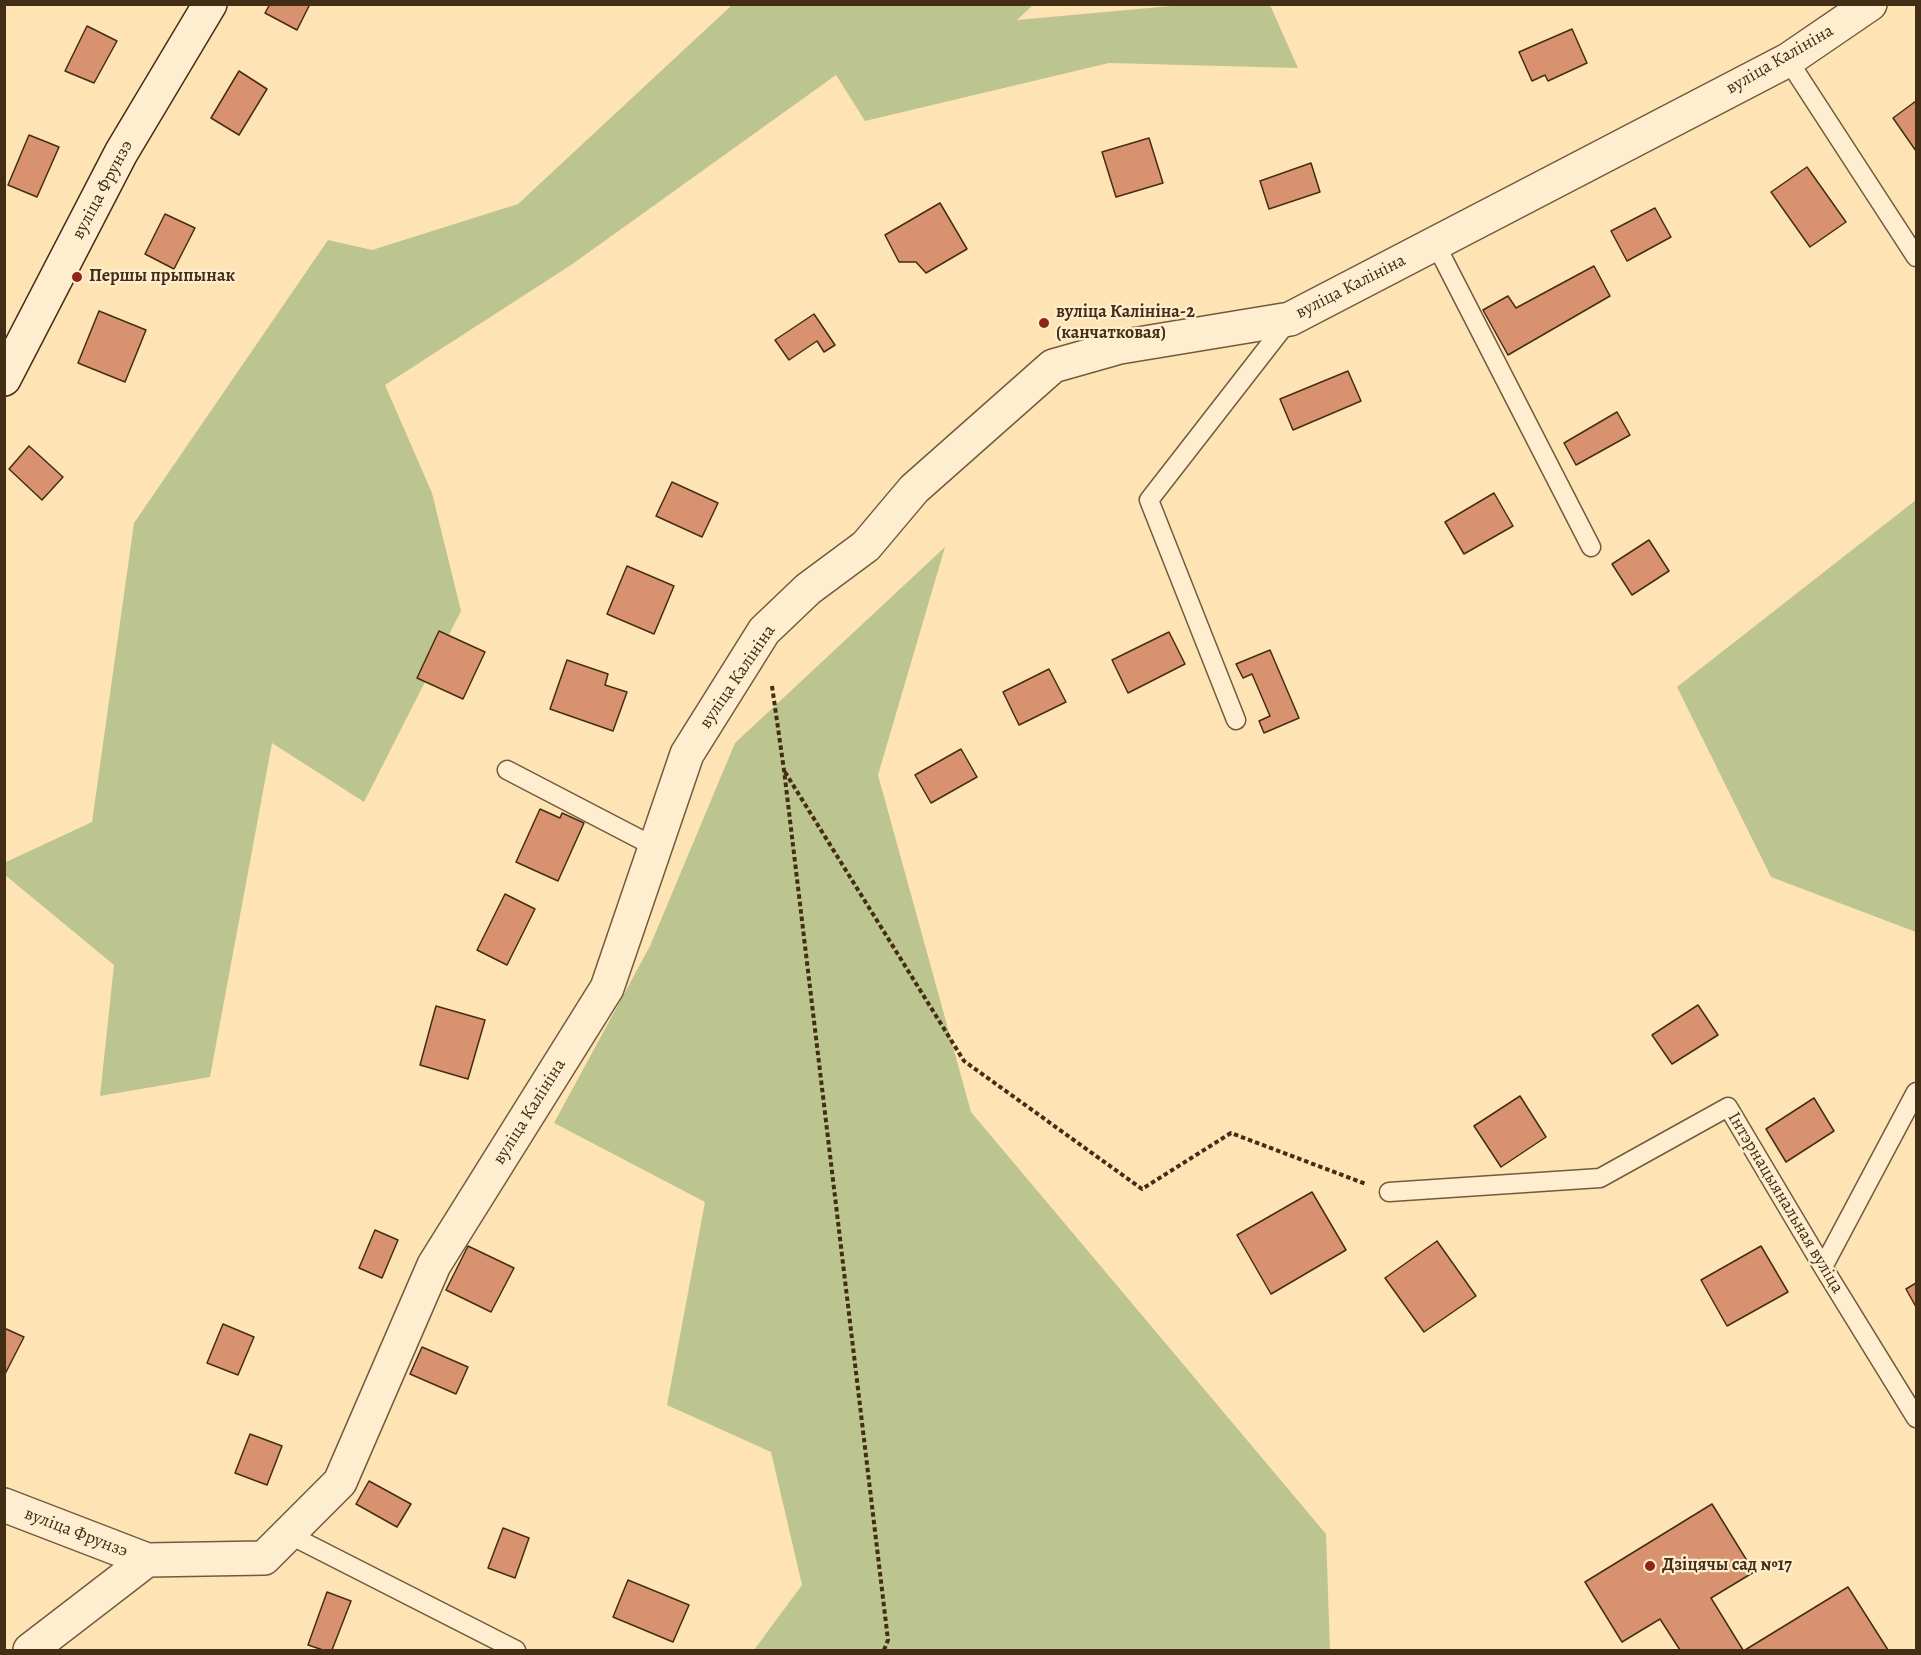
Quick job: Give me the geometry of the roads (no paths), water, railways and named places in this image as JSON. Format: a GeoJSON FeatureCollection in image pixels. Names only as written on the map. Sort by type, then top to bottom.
{"type":"FeatureCollection","features":[{"type":"Feature","properties":{"kind":"street","name":"вуліца Фрунзэ"},"geometry":{"type":"LineString","coordinates":[[4,379],[122,153],[210,4]]}},
{"type":"Feature","properties":{"kind":"street","name":"вуліца Калініна"},"geometry":{"type":"LineString","coordinates":[[147,1560],[264,1558],[340,1482],[434,1265],[607,988],[687,754],[764,632],[808,590],[866,546],[914,489],[1053,366],[1120,347],[1290,319],[1788,60],[1870,4]]}},
{"type":"Feature","properties":{"kind":"street","name":"вуліца Фрунзэ"},"geometry":{"type":"LineString","coordinates":[[4,1505],[147,1560]]}},
{"type":"Feature","properties":{"kind":"street"},"geometry":{"type":"LineString","coordinates":[[30,1650],[147,1560]]}},
{"type":"Feature","properties":{"kind":"lane"},"geometry":{"type":"LineString","coordinates":[[1788,60],[1917,257]]}},
{"type":"Feature","properties":{"kind":"lane"},"geometry":{"type":"LineString","coordinates":[[1435,243],[1590,548]]}},
{"type":"Feature","properties":{"kind":"lane"},"geometry":{"type":"LineString","coordinates":[[1236,720],[1149,500],[1290,319]]}},
{"type":"Feature","properties":{"kind":"lane"},"geometry":{"type":"LineString","coordinates":[[507,770],[655,847]]}},
{"type":"Feature","properties":{"kind":"lane"},"geometry":{"type":"LineString","coordinates":[[1823,1267],[1917,1092]]}},
{"type":"Feature","properties":{"kind":"lane","name":"Інтэрнацыянальная вуліца"},"geometry":{"type":"LineString","coordinates":[[1389,1192],[1600,1178],[1728,1107],[1823,1267],[1917,1418]]}},
{"type":"Feature","properties":{"kind":"lane"},"geometry":{"type":"LineString","coordinates":[[288,1534],[516,1650]]}},
{"type":"Feature","properties":{"kind":"place","name":"Першы прыпынак"},"geometry":{"type":"Point","coordinates":[77,277]}},
{"type":"Feature","properties":{"kind":"place","name":"вуліца Калініна-2 (канчатковая)"},"geometry":{"type":"Point","coordinates":[1044,323]}},
{"type":"Feature","properties":{"kind":"place","name":"Дзіцячы сад №17"},"geometry":{"type":"Point","coordinates":[1650,1566]}}]}
